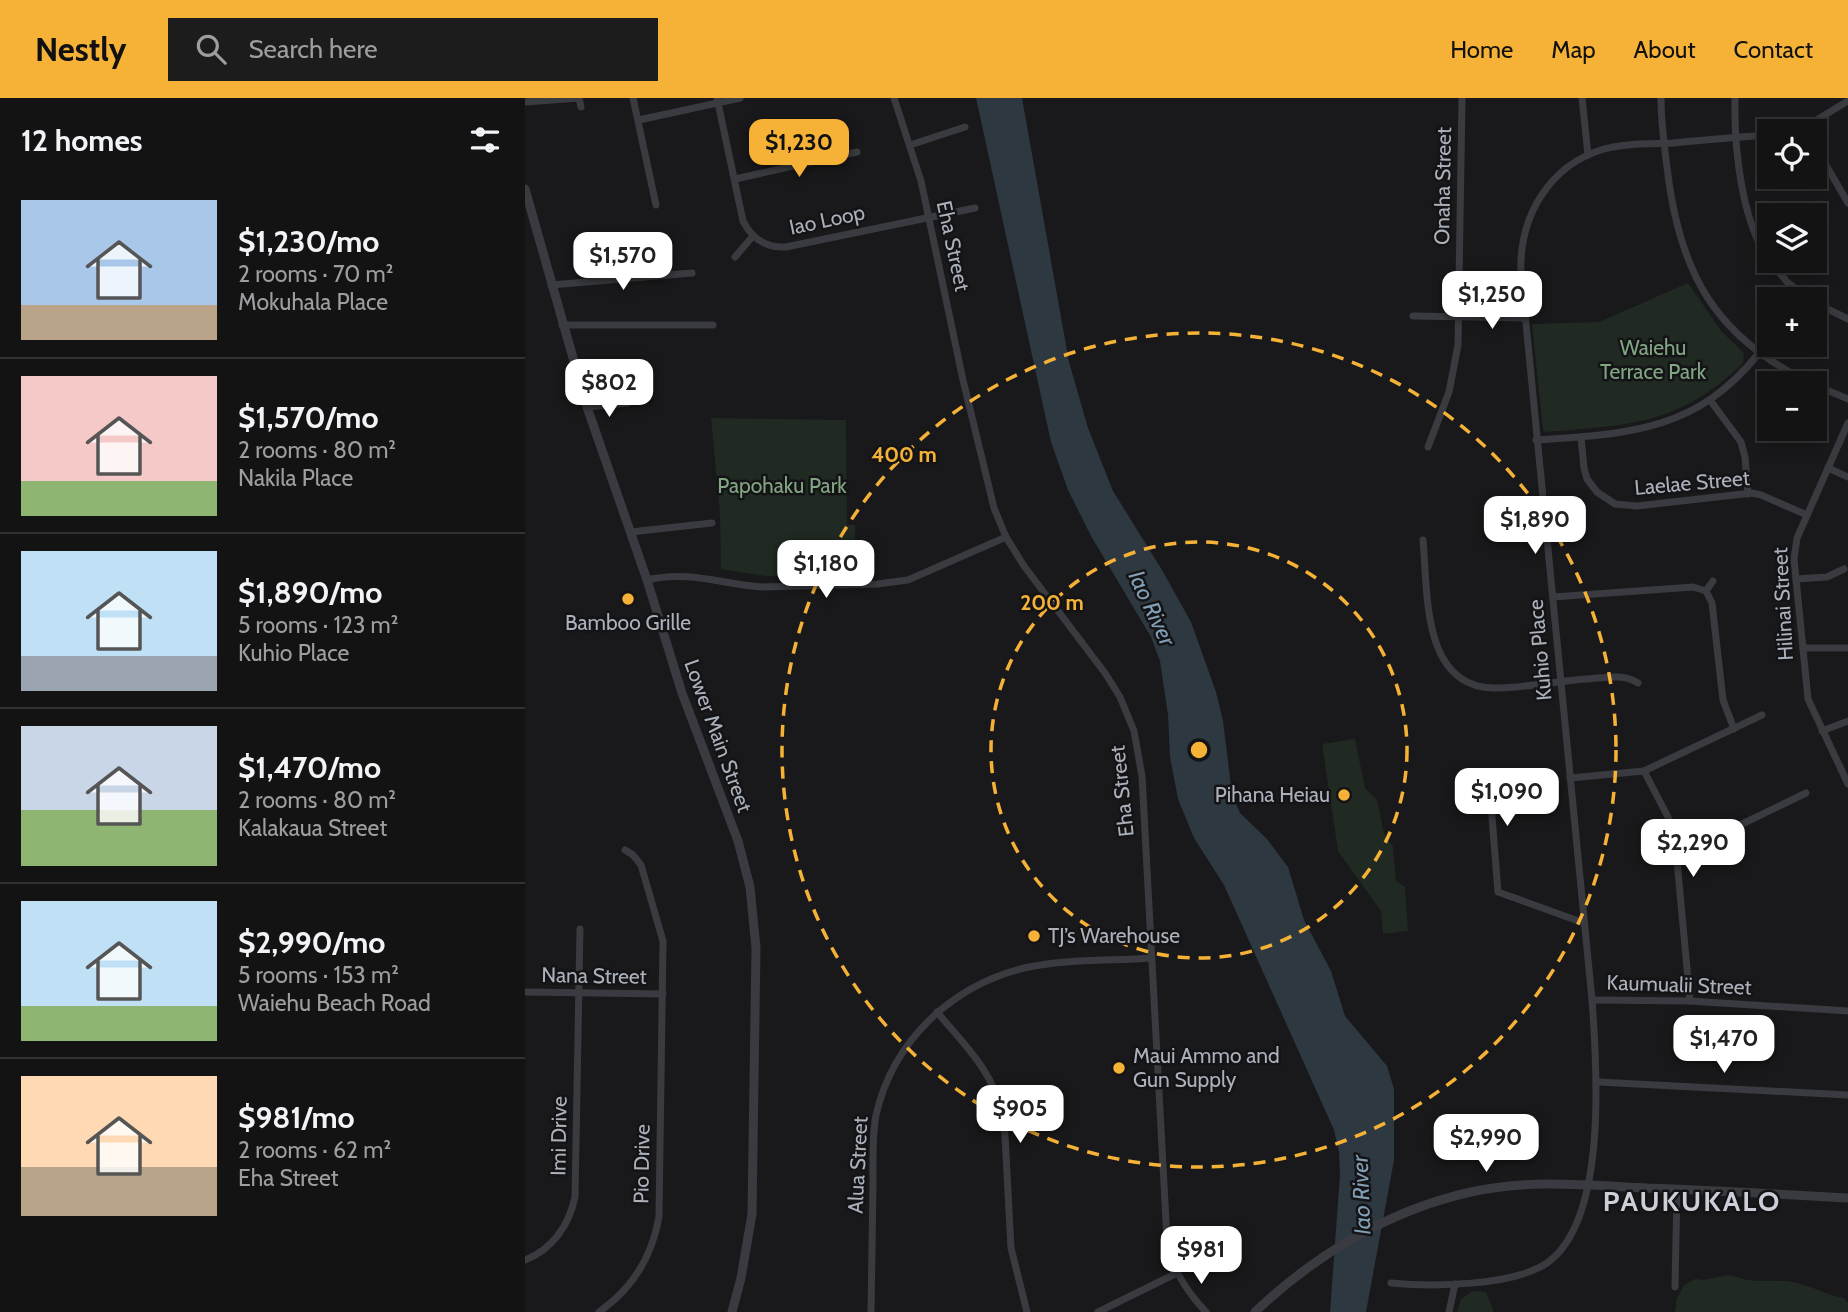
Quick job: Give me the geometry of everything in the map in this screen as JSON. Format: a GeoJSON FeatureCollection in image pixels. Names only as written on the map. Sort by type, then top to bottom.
{"type":"FeatureCollection","features":[{"type":"Feature","properties":{"kind":"street"},"geometry":{"type":"LineString","coordinates":[[525,102],[579,98],[581,107]]}},
{"type":"Feature","properties":{"kind":"street"},"geometry":{"type":"LineString","coordinates":[[633,98],[656,205]]}},
{"type":"Feature","properties":{"kind":"street"},"geometry":{"type":"LineString","coordinates":[[639,120],[717,100],[740,98]]}},
{"type":"Feature","properties":{"kind":"street","name":"Eha Street"},"geometry":{"type":"LineString","coordinates":[[894,98],[910,145],[963,380],[995,508],[1006,537],[1024,566],[1105,673],[1129,716],[1142,776],[1169,1253],[1188,1292],[1206,1312]]}},
{"type":"Feature","properties":{"kind":"street","name":"Onaha Street"},"geometry":{"type":"LineString","coordinates":[[1428,447],[1453,376],[1459,317],[1462,98]]}},
{"type":"Feature","properties":{"kind":"street"},"geometry":{"type":"LineString","coordinates":[[1582,98],[1588,155]]}},
{"type":"Feature","properties":{"kind":"street"},"geometry":{"type":"LineString","coordinates":[[1661,98],[1671,205],[1685,256],[1710,302],[1726,322],[1757,351]]}},
{"type":"Feature","properties":{"kind":"street"},"geometry":{"type":"LineString","coordinates":[[1735,98],[1745,205],[1757,240]]}},
{"type":"Feature","properties":{"kind":"street"},"geometry":{"type":"LineString","coordinates":[[717,100],[743,220],[753,236],[735,257]]}},
{"type":"Feature","properties":{"kind":"street"},"geometry":{"type":"LineString","coordinates":[[1820,119],[1848,101]]}},
{"type":"Feature","properties":{"kind":"street"},"geometry":{"type":"LineString","coordinates":[[910,145],[965,127]]}},
{"type":"Feature","properties":{"kind":"street","name":"Kuhio Place"},"geometry":{"type":"LineString","coordinates":[[1391,1283],[1419,1286],[1455,1284],[1519,1276],[1537,1269],[1553,1258],[1576,1228],[1593,1151],[1598,1082],[1592,1000],[1520,259],[1528,220],[1548,186],[1567,167],[1588,155],[1615,146],[1757,136]]}},
{"type":"Feature","properties":{"kind":"street"},"geometry":{"type":"LineString","coordinates":[[735,178],[857,152]]}},
{"type":"Feature","properties":{"kind":"street"},"geometry":{"type":"LineString","coordinates":[[1827,167],[1848,203]]}},
{"type":"Feature","properties":{"kind":"street","name":"Lower Main Street"},"geometry":{"type":"LineString","coordinates":[[525,189],[587,407],[647,580],[682,693],[742,854],[750,887],[755,928],[755,1119],[751,1214],[741,1278],[732,1312]]}},
{"type":"Feature","properties":{"kind":"street","name":"Iao Loop"},"geometry":{"type":"LineString","coordinates":[[753,236],[768,246],[786,247],[975,208]]}},
{"type":"Feature","properties":{"kind":"street"},"geometry":{"type":"LineString","coordinates":[[551,285],[692,273]]}},
{"type":"Feature","properties":{"kind":"street"},"geometry":{"type":"LineString","coordinates":[[1780,273],[1793,287]]}},
{"type":"Feature","properties":{"kind":"street"},"geometry":{"type":"LineString","coordinates":[[1827,309],[1848,319]]}},
{"type":"Feature","properties":{"kind":"street"},"geometry":{"type":"LineString","coordinates":[[1413,316],[1525,318]]}},
{"type":"Feature","properties":{"kind":"street"},"geometry":{"type":"LineString","coordinates":[[562,325],[713,325]]}},
{"type":"Feature","properties":{"kind":"street"},"geometry":{"type":"LineString","coordinates":[[1536,440],[1581,437],[1650,427],[1682,415],[1710,400],[1741,375],[1757,355]]}},
{"type":"Feature","properties":{"kind":"street"},"geometry":{"type":"LineString","coordinates":[[1765,357],[1785,371]]}},
{"type":"Feature","properties":{"kind":"street"},"geometry":{"type":"LineString","coordinates":[[1827,390],[1848,399]]}},
{"type":"Feature","properties":{"kind":"street"},"geometry":{"type":"LineString","coordinates":[[1710,400],[1741,442],[1748,494]]}},
{"type":"Feature","properties":{"kind":"street"},"geometry":{"type":"LineString","coordinates":[[587,407],[628,403]]}},
{"type":"Feature","properties":{"kind":"street","name":"Hilinai Street"},"geometry":{"type":"LineString","coordinates":[[1848,424],[1795,545],[1808,699],[1848,784]]}},
{"type":"Feature","properties":{"kind":"street","name":"Laelae Street"},"geometry":{"type":"LineString","coordinates":[[1581,437],[1584,468],[1590,483],[1601,496],[1615,504],[1637,506],[1748,494],[1762,495],[1807,515]]}},
{"type":"Feature","properties":{"kind":"street"},"geometry":{"type":"LineString","coordinates":[[1828,468],[1848,477]]}},
{"type":"Feature","properties":{"kind":"street"},"geometry":{"type":"LineString","coordinates":[[631,532],[712,523]]}},
{"type":"Feature","properties":{"kind":"street"},"geometry":{"type":"LineString","coordinates":[[647,580],[688,575],[740,586],[762,587],[897,582],[923,575],[1006,537]]}},
{"type":"Feature","properties":{"kind":"street"},"geometry":{"type":"LineString","coordinates":[[1423,540],[1433,638],[1438,652],[1450,670],[1468,682],[1489,688],[1623,677],[1639,683]]}},
{"type":"Feature","properties":{"kind":"street"},"geometry":{"type":"LineString","coordinates":[[1796,579],[1827,577],[1844,569]]}},
{"type":"Feature","properties":{"kind":"street"},"geometry":{"type":"LineString","coordinates":[[1706,591],[1713,581]]}},
{"type":"Feature","properties":{"kind":"street"},"geometry":{"type":"LineString","coordinates":[[1553,597],[1693,587],[1706,591],[1712,603],[1723,700],[1734,729]]}},
{"type":"Feature","properties":{"kind":"street"},"geometry":{"type":"LineString","coordinates":[[1803,648],[1848,648]]}},
{"type":"Feature","properties":{"kind":"street"},"geometry":{"type":"LineString","coordinates":[[1570,778],[1644,771],[1762,715]]}},
{"type":"Feature","properties":{"kind":"street"},"geometry":{"type":"LineString","coordinates":[[1822,731],[1848,721]]}},
{"type":"Feature","properties":{"kind":"street"},"geometry":{"type":"LineString","coordinates":[[1644,771],[1668,817],[1677,845],[1690,1001]]}},
{"type":"Feature","properties":{"kind":"street"},"geometry":{"type":"LineString","coordinates":[[1481,775],[1490,792],[1498,892],[1584,923]]}},
{"type":"Feature","properties":{"kind":"street"},"geometry":{"type":"LineString","coordinates":[[1677,845],[1709,840],[1806,793]]}},
{"type":"Feature","properties":{"kind":"street","name":"Pio Drive"},"geometry":{"type":"LineString","coordinates":[[599,1312],[627,1289],[639,1273],[657,1227],[664,955],[660,926],[641,865],[625,850]]}},
{"type":"Feature","properties":{"kind":"street","name":"Imi Drive"},"geometry":{"type":"LineString","coordinates":[[525,1259],[541,1251],[560,1233],[572,1210],[575,1197],[580,929]]}},
{"type":"Feature","properties":{"kind":"street","name":"Alua Street"},"geometry":{"type":"LineString","coordinates":[[871,1312],[876,1118],[893,1068],[910,1041],[937,1012],[974,986],[1025,968],[1151,958]]}},
{"type":"Feature","properties":{"kind":"street","name":"Nana Street"},"geometry":{"type":"LineString","coordinates":[[525,992],[663,994]]}},
{"type":"Feature","properties":{"kind":"street","name":"Kaumualii Street"},"geometry":{"type":"LineString","coordinates":[[1592,1000],[1690,1001],[1848,1011]]}},
{"type":"Feature","properties":{"kind":"street"},"geometry":{"type":"LineString","coordinates":[[937,1012],[978,1059],[999,1096],[1004,1117],[1010,1248],[1027,1312]]}},
{"type":"Feature","properties":{"kind":"street"},"geometry":{"type":"LineString","coordinates":[[1598,1082],[1848,1095]]}},
{"type":"Feature","properties":{"kind":"street"},"geometry":{"type":"LineString","coordinates":[[1255,1312],[1299,1273],[1351,1239],[1441,1200],[1473,1191],[1543,1183],[1848,1198]]}},
{"type":"Feature","properties":{"kind":"street"},"geometry":{"type":"LineString","coordinates":[[1675,1287],[1677,1189]]}},
{"type":"Feature","properties":{"kind":"street"},"geometry":{"type":"LineString","coordinates":[[1098,1312],[1177,1273]]}},
{"type":"Feature","properties":{"kind":"street"},"geometry":{"type":"LineString","coordinates":[[1449,1312],[1455,1284]]}},
{"type":"Feature","properties":{"kind":"green space","name":"Waiehu Terrace Park"},"geometry":{"type":"Polygon","coordinates":[[[1688,283],[1722,332],[1744,353],[1743,363],[1697,399],[1652,418],[1603,427],[1546,432],[1543,430],[1532,324],[1599,322],[1688,283]]]}},
{"type":"Feature","properties":{"kind":"green space","name":"Papohaku Park"},"geometry":{"type":"Polygon","coordinates":[[[711,418],[846,420],[847,525],[855,525],[856,573],[766,576],[721,569],[720,514],[711,418]]]}},
{"type":"Feature","properties":{"kind":"green space"},"geometry":{"type":"Polygon","coordinates":[[[1355,739],[1365,788],[1377,800],[1384,833],[1393,847],[1396,881],[1405,887],[1408,931],[1383,934],[1381,911],[1338,851],[1322,744],[1355,739]]]}},
{"type":"Feature","properties":{"kind":"green space"},"geometry":{"type":"Polygon","coordinates":[[[1727,1275],[1748,1280],[1785,1281],[1803,1285],[1844,1298],[1848,1303],[1848,1312],[1675,1312],[1677,1298],[1684,1285],[1695,1279],[1704,1280],[1727,1275]]]}},
{"type":"Feature","properties":{"kind":"green space"},"geometry":{"type":"Polygon","coordinates":[[[1473,1291],[1486,1292],[1494,1312],[1457,1312],[1461,1299],[1473,1291]]]}},
{"type":"Feature","properties":{"kind":"water","name":"Iao River"},"geometry":{"type":"Polygon","coordinates":[[[976,98],[1022,98],[1069,362],[1088,428],[1113,491],[1191,622],[1216,692],[1223,721],[1232,794],[1240,813],[1267,839],[1288,867],[1304,920],[1331,971],[1345,1016],[1387,1066],[1394,1089],[1394,1160],[1366,1312],[1330,1312],[1340,1175],[1334,1130],[1224,885],[1194,838],[1178,799],[1170,757],[1168,715],[1160,661],[1151,637],[1091,536],[1068,490],[1051,442],[976,98]]]}},
{"type":"Feature","properties":{"kind":"place","name":"Bamboo Grille"},"geometry":{"type":"Point","coordinates":[628,599]}},
{"type":"Feature","properties":{"kind":"place","name":"Pihana Heiau"},"geometry":{"type":"Point","coordinates":[1344,795]}},
{"type":"Feature","properties":{"kind":"place","name":"TJ’s Warehouse"},"geometry":{"type":"Point","coordinates":[1034,936]}},
{"type":"Feature","properties":{"kind":"place","name":"Maui Ammo and Gun Supply"},"geometry":{"type":"Point","coordinates":[1119,1068]}},
{"type":"Feature","properties":{"kind":"district","name":"PAUKUKALO"},"geometry":{"type":"Point","coordinates":[1692,1201]}}]}
